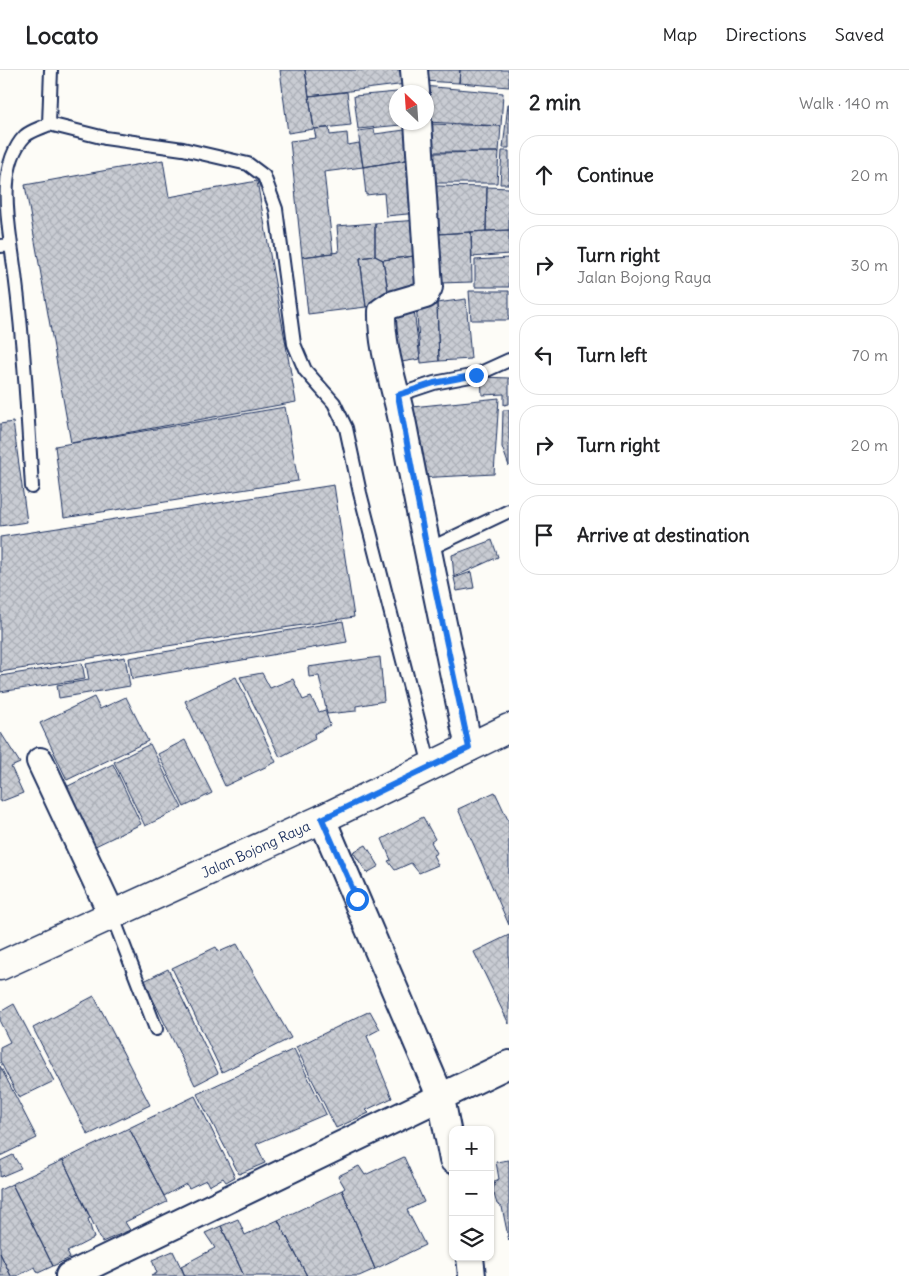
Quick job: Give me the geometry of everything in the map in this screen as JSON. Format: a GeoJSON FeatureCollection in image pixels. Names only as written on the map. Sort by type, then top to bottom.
{"type":"FeatureCollection","features":[{"type":"Feature","properties":{"kind":"street"},"geometry":{"type":"LineString","coordinates":[[414,70],[415,85]]}},
{"type":"Feature","properties":{"kind":"street"},"geometry":{"type":"LineString","coordinates":[[419,130],[429,287],[425,295],[391,304],[382,311],[381,336],[398,395],[427,550],[469,748]]}},
{"type":"Feature","properties":{"kind":"street","name":"Jalan Bojong Raya"},"geometry":{"type":"LineString","coordinates":[[0,966],[322,819],[509,728]]}},
{"type":"Feature","properties":{"kind":"street"},"geometry":{"type":"LineString","coordinates":[[40,761],[112,915]]}},
{"type":"Feature","properties":{"kind":"street"},"geometry":{"type":"LineString","coordinates":[[322,819],[441,1098],[449,1139]]}},
{"type":"Feature","properties":{"kind":"street"},"geometry":{"type":"LineString","coordinates":[[70,1276],[509,1064]]}},
{"type":"Feature","properties":{"kind":"street"},"geometry":{"type":"LineString","coordinates":[[470,1261],[472,1276]]}},
{"type":"Feature","properties":{"kind":"lane"},"geometry":{"type":"LineString","coordinates":[[50,124],[51,70]]}},
{"type":"Feature","properties":{"kind":"lane"},"geometry":{"type":"LineString","coordinates":[[32,486],[21,321],[6,245],[4,195],[6,164],[14,147],[26,134],[50,124],[105,138],[183,149],[248,164],[264,176],[276,209],[294,344],[305,370],[334,403],[346,428],[360,493],[430,766]]}},
{"type":"Feature","properties":{"kind":"lane"},"geometry":{"type":"LineString","coordinates":[[398,395],[434,383],[476,375],[509,360]]}},
{"type":"Feature","properties":{"kind":"lane"},"geometry":{"type":"LineString","coordinates":[[427,550],[509,512]]}},
{"type":"Feature","properties":{"kind":"lane"},"geometry":{"type":"LineString","coordinates":[[112,915],[156,1029]]}},
{"type":"Feature","properties":{"kind":"building"},"geometry":{"type":"Polygon","coordinates":[[[280,70],[305,70],[314,129],[288,133],[280,70]]]}},
{"type":"Feature","properties":{"kind":"building"},"geometry":{"type":"Polygon","coordinates":[[[305,70],[404,70],[406,84],[309,96],[305,70]]]}},
{"type":"Feature","properties":{"kind":"building"},"geometry":{"type":"Polygon","coordinates":[[[421,70],[460,70],[459,83],[422,81],[421,70]]]}},
{"type":"Feature","properties":{"kind":"building"},"geometry":{"type":"Polygon","coordinates":[[[460,70],[509,70],[509,87],[459,83],[460,70]]]}},
{"type":"Feature","properties":{"kind":"building"},"geometry":{"type":"Polygon","coordinates":[[[434,87],[503,93],[501,126],[434,122],[434,87]]]}},
{"type":"Feature","properties":{"kind":"building"},"geometry":{"type":"Polygon","coordinates":[[[347,92],[351,125],[314,129],[309,96],[347,92]]]}},
{"type":"Feature","properties":{"kind":"building"},"geometry":{"type":"Polygon","coordinates":[[[389,93],[389,126],[358,129],[354,96],[389,93]]]}},
{"type":"Feature","properties":{"kind":"building"},"geometry":{"type":"Polygon","coordinates":[[[508,104],[509,148],[503,148],[508,104]]]}},
{"type":"Feature","properties":{"kind":"building"},"geometry":{"type":"Polygon","coordinates":[[[434,124],[501,126],[499,152],[430,152],[431,130],[434,130],[434,124]]]}},
{"type":"Feature","properties":{"kind":"building"},"geometry":{"type":"Polygon","coordinates":[[[329,128],[330,135],[347,133],[348,145],[359,143],[363,167],[324,172],[333,253],[302,257],[290,141],[316,138],[314,129],[329,128]]]}},
{"type":"Feature","properties":{"kind":"building"},"geometry":{"type":"Polygon","coordinates":[[[374,129],[375,134],[412,130],[412,159],[363,167],[358,131],[374,129]]]}},
{"type":"Feature","properties":{"kind":"building"},"geometry":{"type":"Polygon","coordinates":[[[502,151],[509,151],[509,184],[500,184],[502,151]]]}},
{"type":"Feature","properties":{"kind":"building"},"geometry":{"type":"Polygon","coordinates":[[[499,152],[497,183],[433,183],[434,153],[499,152]]]}},
{"type":"Feature","properties":{"kind":"building"},"geometry":{"type":"Polygon","coordinates":[[[412,159],[418,213],[386,216],[384,193],[366,195],[363,167],[412,159]]]}},
{"type":"Feature","properties":{"kind":"building"},"geometry":{"type":"Polygon","coordinates":[[[163,160],[169,197],[257,181],[296,402],[71,443],[25,185],[163,160]]]}},
{"type":"Feature","properties":{"kind":"building"},"geometry":{"type":"Polygon","coordinates":[[[436,186],[487,187],[486,231],[438,234],[436,186]]]}},
{"type":"Feature","properties":{"kind":"building"},"geometry":{"type":"Polygon","coordinates":[[[487,187],[509,188],[509,230],[486,231],[487,187]]]}},
{"type":"Feature","properties":{"kind":"building"},"geometry":{"type":"Polygon","coordinates":[[[420,220],[422,255],[383,260],[375,256],[375,223],[420,220]]]}},
{"type":"Feature","properties":{"kind":"building"},"geometry":{"type":"Polygon","coordinates":[[[375,223],[375,256],[360,258],[366,307],[308,314],[302,257],[339,252],[337,226],[375,223]]]}},
{"type":"Feature","properties":{"kind":"building"},"geometry":{"type":"Polygon","coordinates":[[[509,230],[509,254],[472,257],[471,232],[509,230]]]}},
{"type":"Feature","properties":{"kind":"building"},"geometry":{"type":"Polygon","coordinates":[[[471,232],[472,282],[439,283],[438,234],[471,232]]]}},
{"type":"Feature","properties":{"kind":"building"},"geometry":{"type":"Polygon","coordinates":[[[422,255],[419,290],[389,295],[383,260],[422,255]]]}},
{"type":"Feature","properties":{"kind":"building"},"geometry":{"type":"Polygon","coordinates":[[[375,256],[383,260],[389,299],[366,307],[360,258],[375,256]]]}},
{"type":"Feature","properties":{"kind":"building"},"geometry":{"type":"Polygon","coordinates":[[[509,258],[509,287],[475,287],[475,260],[509,258]]]}},
{"type":"Feature","properties":{"kind":"building"},"geometry":{"type":"Polygon","coordinates":[[[469,291],[509,291],[509,320],[471,320],[469,291]]]}},
{"type":"Feature","properties":{"kind":"building"},"geometry":{"type":"Polygon","coordinates":[[[466,299],[471,359],[439,361],[437,303],[466,299]]]}},
{"type":"Feature","properties":{"kind":"building"},"geometry":{"type":"Polygon","coordinates":[[[437,303],[439,361],[421,363],[416,305],[437,303]]]}},
{"type":"Feature","properties":{"kind":"building"},"geometry":{"type":"Polygon","coordinates":[[[414,310],[420,359],[395,363],[388,317],[414,310]]]}},
{"type":"Feature","properties":{"kind":"building"},"geometry":{"type":"Polygon","coordinates":[[[481,377],[509,378],[509,404],[504,405],[504,394],[482,395],[481,377]]]}},
{"type":"Feature","properties":{"kind":"building"},"geometry":{"type":"Polygon","coordinates":[[[499,398],[494,474],[418,478],[412,407],[499,398]]]}},
{"type":"Feature","properties":{"kind":"building"},"geometry":{"type":"Polygon","coordinates":[[[285,407],[298,481],[64,518],[55,446],[285,407]]]}},
{"type":"Feature","properties":{"kind":"building"},"geometry":{"type":"Polygon","coordinates":[[[503,410],[509,410],[509,466],[502,447],[503,410]]]}},
{"type":"Feature","properties":{"kind":"building"},"geometry":{"type":"Polygon","coordinates":[[[13,422],[27,522],[0,526],[0,424],[13,422]]]}},
{"type":"Feature","properties":{"kind":"building"},"geometry":{"type":"Polygon","coordinates":[[[334,485],[354,617],[0,672],[0,537],[334,485]]]}},
{"type":"Feature","properties":{"kind":"building"},"geometry":{"type":"Polygon","coordinates":[[[492,540],[498,557],[454,577],[452,555],[492,540]]]}},
{"type":"Feature","properties":{"kind":"building"},"geometry":{"type":"Polygon","coordinates":[[[471,572],[474,588],[457,591],[454,578],[471,572]]]}},
{"type":"Feature","properties":{"kind":"building"},"geometry":{"type":"Polygon","coordinates":[[[343,621],[347,642],[132,679],[129,658],[343,621]]]}},
{"type":"Feature","properties":{"kind":"building"},"geometry":{"type":"Polygon","coordinates":[[[125,657],[130,686],[59,698],[57,685],[89,680],[86,664],[125,657]]]}},
{"type":"Feature","properties":{"kind":"building"},"geometry":{"type":"Polygon","coordinates":[[[380,657],[384,701],[356,706],[356,711],[327,714],[319,676],[309,677],[308,667],[380,657]]]}},
{"type":"Feature","properties":{"kind":"building"},"geometry":{"type":"Polygon","coordinates":[[[82,663],[85,679],[0,692],[0,676],[82,663]]]}},
{"type":"Feature","properties":{"kind":"building"},"geometry":{"type":"Polygon","coordinates":[[[262,673],[270,688],[293,679],[303,700],[311,697],[319,712],[325,710],[330,725],[314,734],[315,739],[280,757],[240,677],[262,673]]]}},
{"type":"Feature","properties":{"kind":"building"},"geometry":{"type":"Polygon","coordinates":[[[236,677],[276,762],[225,786],[185,701],[236,677]]]}},
{"type":"Feature","properties":{"kind":"building"},"geometry":{"type":"Polygon","coordinates":[[[94,697],[100,709],[126,697],[148,741],[67,780],[40,723],[94,697]]]}},
{"type":"Feature","properties":{"kind":"building"},"geometry":{"type":"Polygon","coordinates":[[[1,733],[20,763],[11,767],[23,793],[0,802],[1,733]]]}},
{"type":"Feature","properties":{"kind":"building"},"geometry":{"type":"Polygon","coordinates":[[[185,740],[212,793],[184,807],[158,754],[185,740]]]}},
{"type":"Feature","properties":{"kind":"building"},"geometry":{"type":"Polygon","coordinates":[[[150,744],[182,808],[145,826],[114,762],[150,744]]]}},
{"type":"Feature","properties":{"kind":"building"},"geometry":{"type":"Polygon","coordinates":[[[113,764],[141,824],[87,850],[58,791],[113,764]]]}},
{"type":"Feature","properties":{"kind":"building"},"geometry":{"type":"Polygon","coordinates":[[[495,792],[509,822],[509,925],[458,809],[495,792]]]}},
{"type":"Feature","properties":{"kind":"building"},"geometry":{"type":"Polygon","coordinates":[[[423,817],[435,839],[431,842],[437,853],[433,855],[438,865],[419,873],[411,863],[395,870],[388,861],[391,860],[382,839],[423,817]]]}},
{"type":"Feature","properties":{"kind":"building"},"geometry":{"type":"Polygon","coordinates":[[[366,845],[379,866],[367,873],[353,852],[366,845]]]}},
{"type":"Feature","properties":{"kind":"building"},"geometry":{"type":"Polygon","coordinates":[[[509,935],[509,1024],[474,952],[509,935]]]}},
{"type":"Feature","properties":{"kind":"building"},"geometry":{"type":"Polygon","coordinates":[[[237,944],[291,1038],[222,1072],[172,968],[216,947],[219,952],[237,944]]]}},
{"type":"Feature","properties":{"kind":"building"},"geometry":{"type":"Polygon","coordinates":[[[168,969],[218,1073],[195,1085],[144,981],[168,969]]]}},
{"type":"Feature","properties":{"kind":"building"},"geometry":{"type":"Polygon","coordinates":[[[94,996],[150,1105],[88,1135],[33,1028],[94,996]]]}},
{"type":"Feature","properties":{"kind":"building"},"geometry":{"type":"Polygon","coordinates":[[[14,1004],[54,1081],[19,1098],[0,1061],[0,1047],[10,1042],[0,1022],[0,1012],[14,1004]]]}},
{"type":"Feature","properties":{"kind":"building"},"geometry":{"type":"Polygon","coordinates":[[[370,1011],[380,1029],[367,1036],[392,1098],[366,1110],[369,1113],[336,1128],[296,1047],[370,1011]]]}},
{"type":"Feature","properties":{"kind":"building"},"geometry":{"type":"Polygon","coordinates":[[[294,1049],[326,1114],[256,1144],[265,1163],[239,1174],[197,1094],[294,1049]]]}},
{"type":"Feature","properties":{"kind":"building"},"geometry":{"type":"Polygon","coordinates":[[[0,1066],[37,1138],[0,1156],[0,1066]]]}},
{"type":"Feature","properties":{"kind":"building"},"geometry":{"type":"Polygon","coordinates":[[[195,1096],[235,1177],[226,1182],[223,1178],[209,1186],[206,1180],[189,1188],[186,1184],[164,1196],[129,1128],[195,1096]]]}},
{"type":"Feature","properties":{"kind":"building"},"geometry":{"type":"Polygon","coordinates":[[[129,1128],[167,1202],[125,1222],[130,1230],[102,1242],[63,1160],[129,1128]]]}},
{"type":"Feature","properties":{"kind":"building"},"geometry":{"type":"Polygon","coordinates":[[[13,1155],[21,1168],[0,1177],[0,1161],[13,1155]]]}},
{"type":"Feature","properties":{"kind":"building"},"geometry":{"type":"Polygon","coordinates":[[[404,1157],[424,1202],[407,1210],[425,1245],[375,1269],[342,1190],[345,1188],[338,1176],[359,1166],[365,1175],[404,1157]]]}},
{"type":"Feature","properties":{"kind":"building"},"geometry":{"type":"Polygon","coordinates":[[[63,1160],[90,1218],[88,1219],[94,1238],[67,1252],[70,1258],[53,1266],[12,1184],[63,1160]]]}},
{"type":"Feature","properties":{"kind":"building"},"geometry":{"type":"Polygon","coordinates":[[[509,1160],[509,1241],[502,1207],[497,1204],[494,1194],[495,1181],[499,1179],[496,1162],[509,1160]]]}},
{"type":"Feature","properties":{"kind":"building"},"geometry":{"type":"Polygon","coordinates":[[[12,1184],[53,1266],[38,1273],[35,1267],[17,1276],[11,1276],[0,1253],[0,1190],[12,1184]]]}},
{"type":"Feature","properties":{"kind":"building"},"geometry":{"type":"Polygon","coordinates":[[[342,1190],[375,1269],[359,1276],[307,1276],[278,1220],[342,1190]]]}},
{"type":"Feature","properties":{"kind":"building"},"geometry":{"type":"Polygon","coordinates":[[[238,1219],[245,1235],[278,1220],[307,1276],[244,1276],[221,1226],[238,1219]]]}},
{"type":"Feature","properties":{"kind":"building"},"geometry":{"type":"Polygon","coordinates":[[[221,1226],[244,1276],[185,1276],[181,1266],[215,1248],[205,1233],[221,1226]]]}},
{"type":"Feature","properties":{"kind":"building"},"geometry":{"type":"Polygon","coordinates":[[[173,1251],[185,1276],[151,1276],[157,1273],[152,1260],[173,1251]]]}},
{"type":"Feature","properties":{"kind":"building"},"geometry":{"type":"Polygon","coordinates":[[[0,1253],[11,1276],[0,1276],[0,1253]]]}},
{"type":"Feature","properties":{"kind":"route"},"geometry":{"type":"LineString","coordinates":[[357,899],[322,819],[469,748],[427,550],[398,395],[434,383],[476,375]]}}]}
